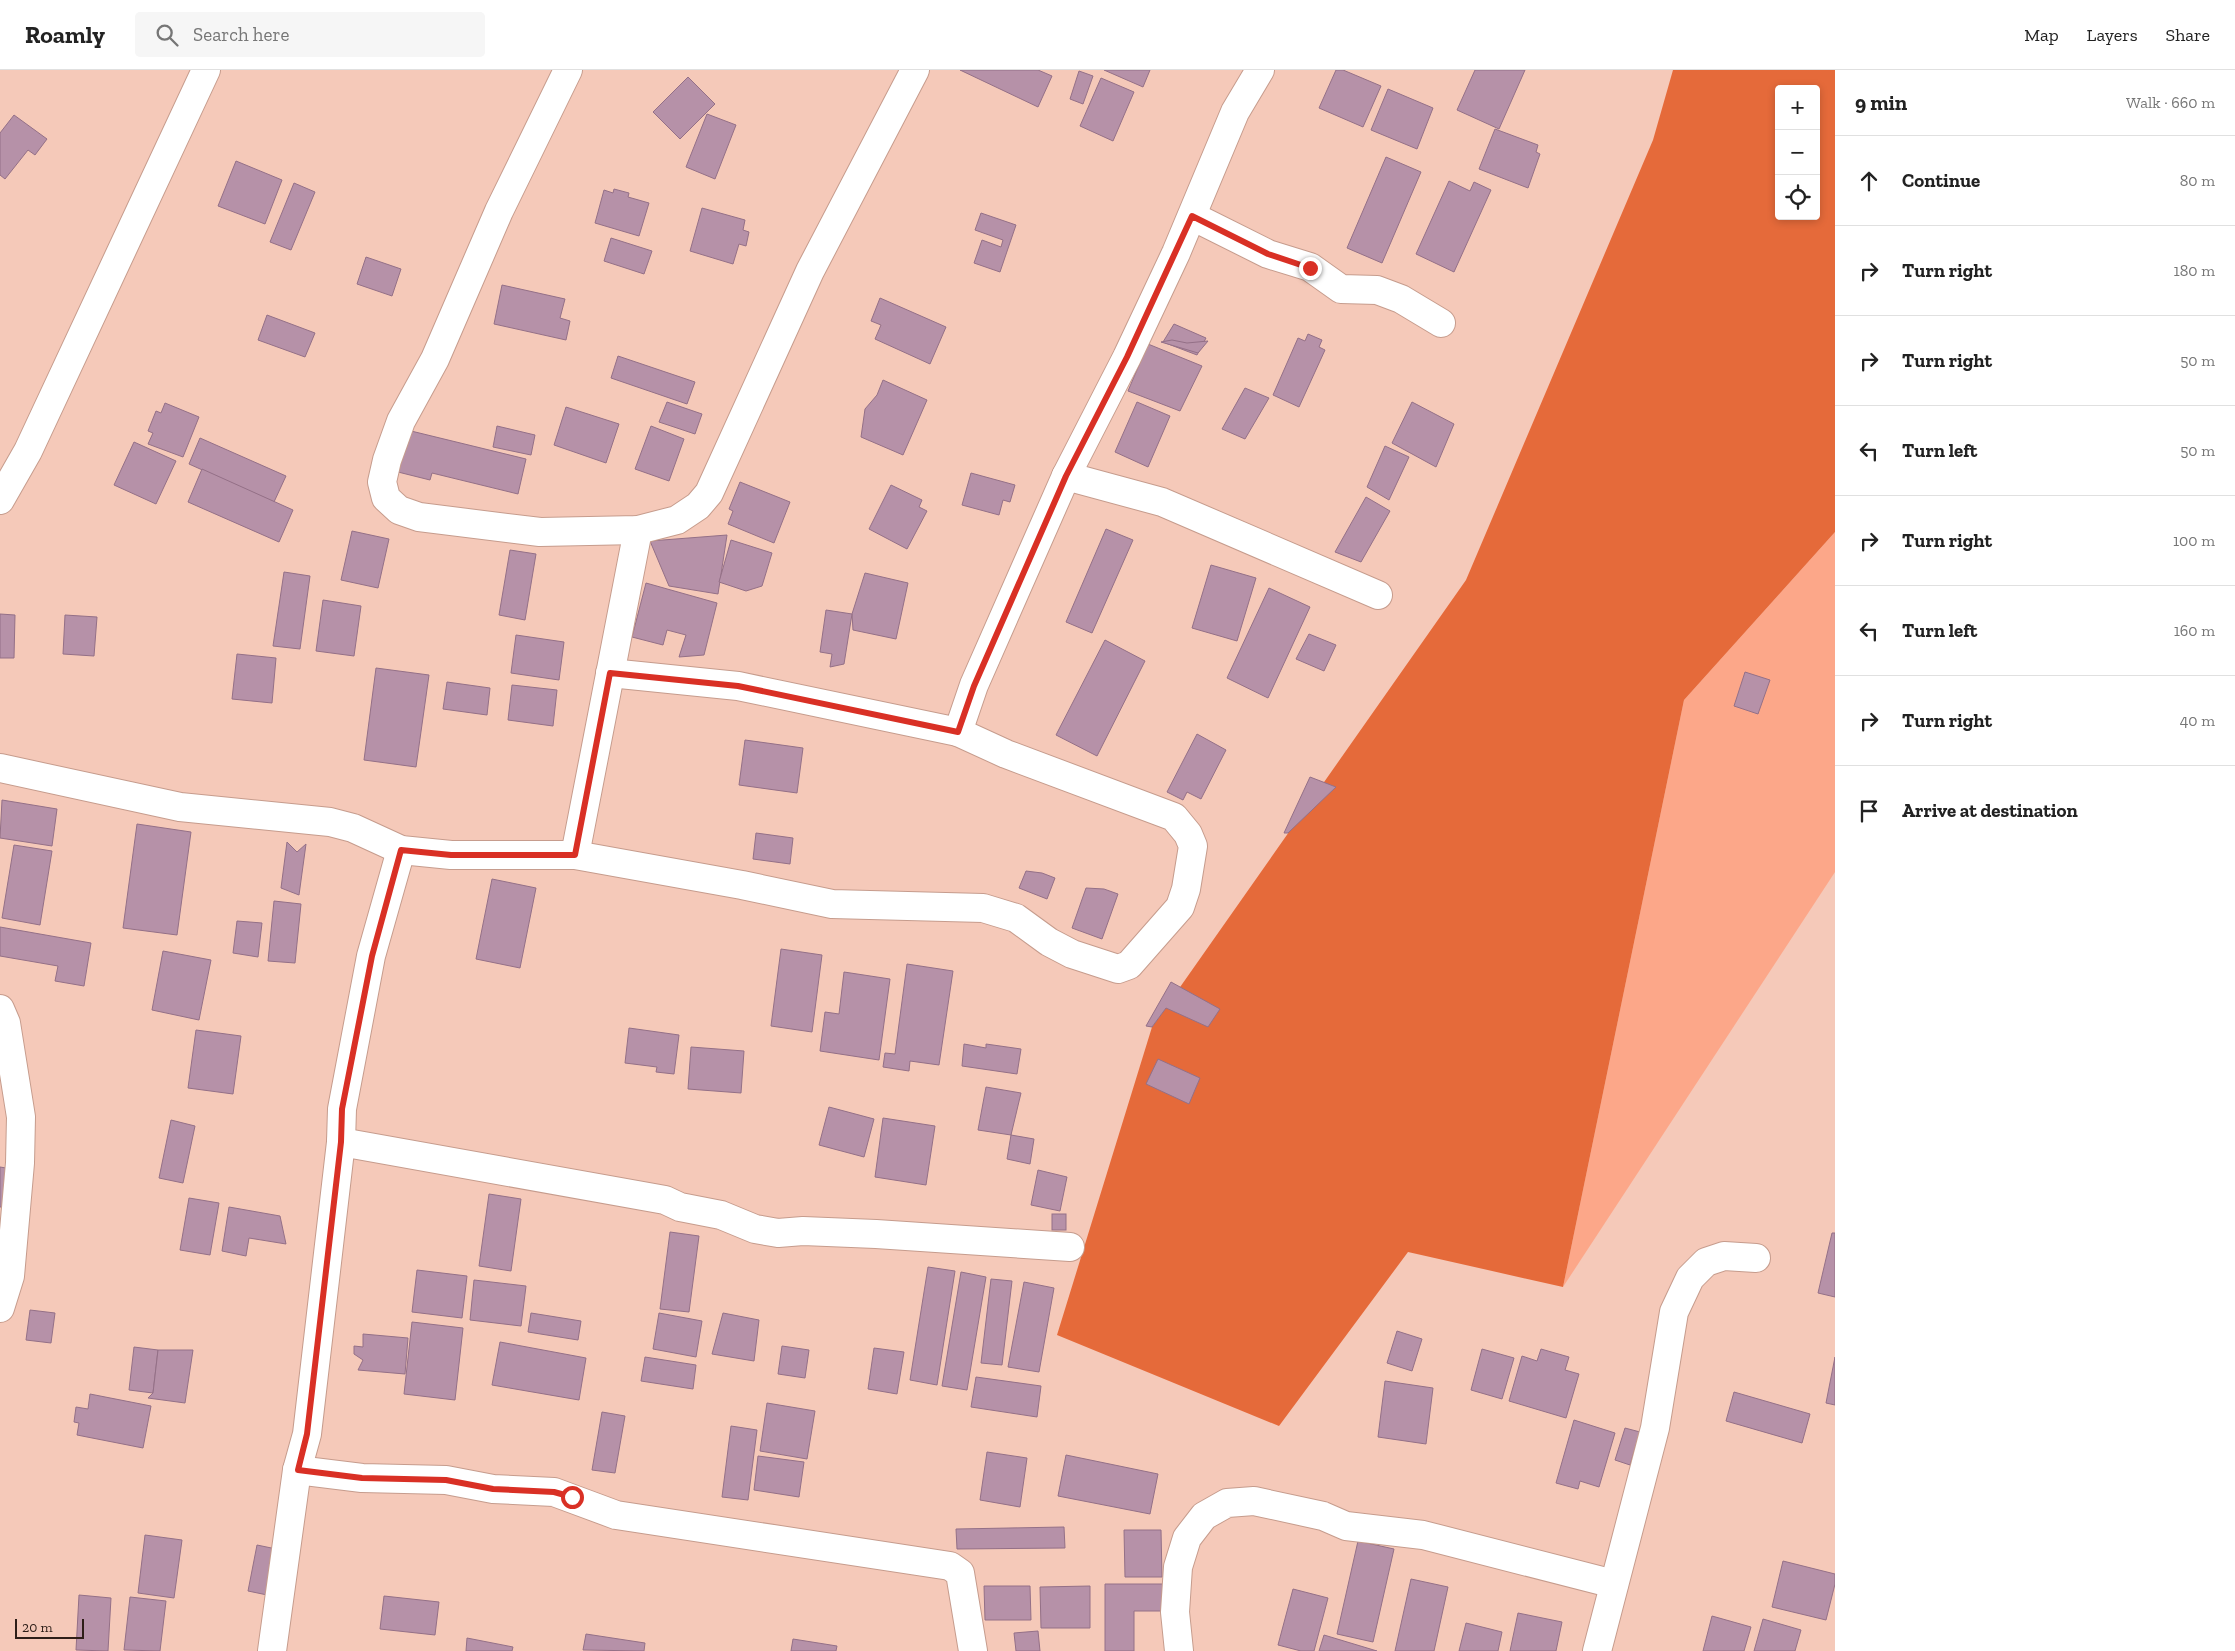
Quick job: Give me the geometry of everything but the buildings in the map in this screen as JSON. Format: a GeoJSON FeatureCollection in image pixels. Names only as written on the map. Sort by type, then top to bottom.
{"type":"FeatureCollection","features":[{"type":"Feature","properties":{"kind":"street"},"geometry":{"type":"LineString","coordinates":[[0,500],[28,451],[206,70]]}},
{"type":"Feature","properties":{"kind":"street"},"geometry":{"type":"LineString","coordinates":[[568,70],[499,211],[435,359],[401,421],[387,460],[382,482],[386,498],[399,510],[419,516],[540,532],[638,530],[677,520],[698,506],[709,493],[810,272],[915,70]]}},
{"type":"Feature","properties":{"kind":"street"},"geometry":{"type":"LineString","coordinates":[[958,732],[974,686],[1066,476],[1127,357],[1192,216],[1235,112],[1260,70]]}},
{"type":"Feature","properties":{"kind":"street"},"geometry":{"type":"LineString","coordinates":[[1192,216],[1268,254],[1310,268],[1341,289],[1377,290],[1401,299],[1441,323]]}},
{"type":"Feature","properties":{"kind":"street"},"geometry":{"type":"LineString","coordinates":[[1066,476],[1162,502],[1378,595]]}},
{"type":"Feature","properties":{"kind":"street"},"geometry":{"type":"LineString","coordinates":[[575,855],[638,530]]}},
{"type":"Feature","properties":{"kind":"street"},"geometry":{"type":"LineString","coordinates":[[0,768],[180,807],[330,822],[353,828],[401,850],[451,855],[575,855],[742,885],[832,904],[983,908],[1016,918],[1049,942],[1072,954],[1118,969],[1129,965],[1180,907],[1189,872],[1192,846],[1182,825],[1174,817],[1006,754],[958,732],[738,686],[610,673]]}},
{"type":"Feature","properties":{"kind":"street"},"geometry":{"type":"LineString","coordinates":[[272,1651],[298,1470],[307,1434],[341,1142],[342,1109],[372,956],[401,850]]}},
{"type":"Feature","properties":{"kind":"street"},"geometry":{"type":"LineString","coordinates":[[0,1009],[6,1023],[21,1118],[20,1163],[10,1276],[0,1308]]}},
{"type":"Feature","properties":{"kind":"street"},"geometry":{"type":"LineString","coordinates":[[341,1142],[657,1198],[680,1207],[721,1215],[755,1229],[778,1233],[802,1231],[876,1234],[1070,1247]]}},
{"type":"Feature","properties":{"kind":"street"},"geometry":{"type":"LineString","coordinates":[[1597,1651],[1655,1428],[1674,1312],[1690,1278],[1706,1262],[1724,1256],[1756,1258]]}},
{"type":"Feature","properties":{"kind":"street"},"geometry":{"type":"LineString","coordinates":[[298,1470],[362,1478],[446,1480],[493,1489],[554,1492],[616,1515],[950,1566],[960,1572],[973,1651]]}},
{"type":"Feature","properties":{"kind":"street"},"geometry":{"type":"LineString","coordinates":[[1178,1651],[1176,1603],[1178,1567],[1187,1538],[1204,1516],[1227,1503],[1254,1501],[1323,1516],[1346,1526],[1423,1535],[1614,1584]]}},
{"type":"Feature","properties":{"kind":"shaded area"},"geometry":{"type":"Polygon","coordinates":[[[1673,70],[1835,70],[1835,532],[1684,700],[1563,1287],[1408,1252],[1279,1426],[1057,1335],[1152,1027],[1466,580],[1653,140],[1673,70]]]}},
{"type":"Feature","properties":{"kind":"shaded area"},"geometry":{"type":"Polygon","coordinates":[[[1835,532],[1835,872],[1563,1287],[1684,700],[1835,532]]]}},
{"type":"Feature","properties":{"kind":"route"},"geometry":{"type":"LineString","coordinates":[[572,1497],[554,1492],[493,1489],[446,1480],[362,1478],[298,1470],[307,1434],[341,1142],[342,1109],[372,956],[401,850],[451,855],[575,855],[610,673],[778,692],[958,732],[974,686],[1066,476],[1127,357],[1192,216],[1268,254],[1310,268]]}}]}
